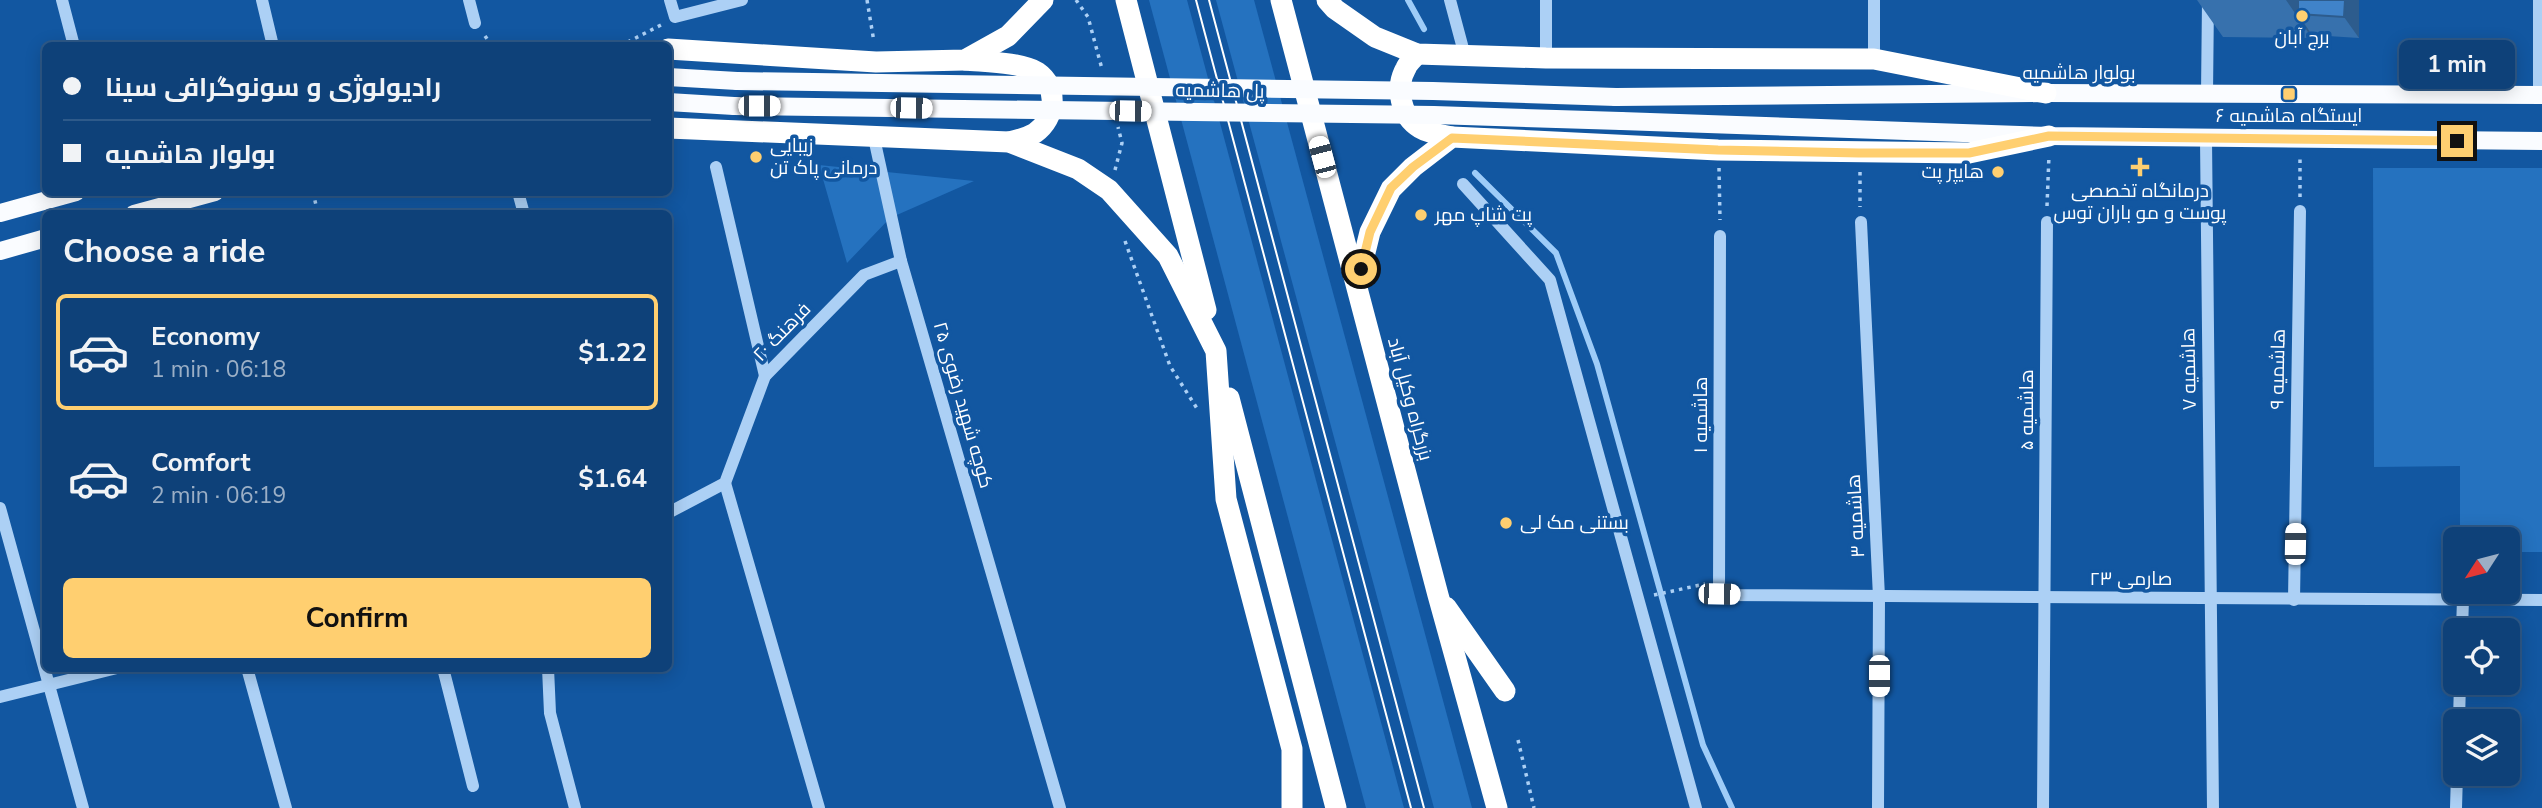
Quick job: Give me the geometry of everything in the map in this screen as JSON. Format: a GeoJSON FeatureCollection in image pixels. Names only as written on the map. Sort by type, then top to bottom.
{"type":"FeatureCollection","features":[{"type":"Feature","properties":{"kind":"highway"},"geometry":{"type":"LineString","coordinates":[[965,60],[1009,36],[1043,0]]}},
{"type":"Feature","properties":{"kind":"highway"},"geometry":{"type":"LineString","coordinates":[[1126,0],[1336,808]]}},
{"type":"Feature","properties":{"kind":"highway","name":"بزرگراه وکیل آباد"},"geometry":{"type":"LineString","coordinates":[[1281,0],[1497,808]]}},
{"type":"Feature","properties":{"kind":"highway"},"geometry":{"type":"LineString","coordinates":[[1326,0],[1375,37],[1417,54],[1546,58],[1874,59],[2046,93]]}},
{"type":"Feature","properties":{"kind":"highway"},"geometry":{"type":"LineString","coordinates":[[672,49],[876,62],[965,60],[1006,64],[1036,72],[1051,87],[1053,102],[1047,122],[1034,134],[1009,142],[672,128]]}},
{"type":"Feature","properties":{"kind":"highway"},"geometry":{"type":"LineString","coordinates":[[1417,54],[1406,68],[1400,84],[1401,101],[1408,116],[1420,128],[1452,138],[1718,150],[1969,153],[2049,136]]}},
{"type":"Feature","properties":{"kind":"highway"},"geometry":{"type":"LineString","coordinates":[[1357,287],[1370,232],[1391,188],[1413,167],[1452,138]]}},
{"type":"Feature","properties":{"kind":"highway"},"geometry":{"type":"LineString","coordinates":[[1009,142],[1078,169],[1109,190],[1168,256],[1216,351],[1226,499],[1292,749],[1292,808]]}},
{"type":"Feature","properties":{"kind":"highway"},"geometry":{"type":"LineString","coordinates":[[1438,595],[1505,691]]}},
{"type":"Feature","properties":{"kind":"main road","name":"پل هاشمیه"},"geometry":{"type":"LineString","coordinates":[[672,77],[737,81],[1616,97]]}},
{"type":"Feature","properties":{"kind":"main road","name":"بولوار هاشمیه"},"geometry":{"type":"LineString","coordinates":[[1616,97],[2046,93],[2541,96]]}},
{"type":"Feature","properties":{"kind":"main road","name":"پل هاشمیه"},"geometry":{"type":"LineString","coordinates":[[672,102],[734,106],[1434,115],[2049,136]]}},
{"type":"Feature","properties":{"kind":"main road"},"geometry":{"type":"LineString","coordinates":[[2049,136],[2542,141]]}},
{"type":"Feature","properties":{"kind":"main road"},"geometry":{"type":"LineString","coordinates":[[0,213],[62,196]]}},
{"type":"Feature","properties":{"kind":"main road"},"geometry":{"type":"LineString","coordinates":[[149,210],[200,196]]}},
{"type":"Feature","properties":{"kind":"main road"},"geometry":{"type":"LineString","coordinates":[[0,251],[42,239]]}},
{"type":"Feature","properties":{"kind":"street"},"geometry":{"type":"LineString","coordinates":[[62,0],[73,42]]}},
{"type":"Feature","properties":{"kind":"street"},"geometry":{"type":"LineString","coordinates":[[262,0],[272,42]]}},
{"type":"Feature","properties":{"kind":"street"},"geometry":{"type":"LineString","coordinates":[[469,0],[475,23]]}},
{"type":"Feature","properties":{"kind":"street"},"geometry":{"type":"LineString","coordinates":[[670,0],[675,17],[743,0]]}},
{"type":"Feature","properties":{"kind":"street"},"geometry":{"type":"LineString","coordinates":[[1450,0],[1465,56]]}},
{"type":"Feature","properties":{"kind":"street"},"geometry":{"type":"LineString","coordinates":[[1546,0],[1546,58]]}},
{"type":"Feature","properties":{"kind":"street"},"geometry":{"type":"LineString","coordinates":[[1874,0],[1874,59]]}},
{"type":"Feature","properties":{"kind":"street"},"geometry":{"type":"LineString","coordinates":[[2207,94],[2208,0]]}},
{"type":"Feature","properties":{"kind":"street"},"geometry":{"type":"LineString","coordinates":[[2539,0],[2541,96]]}},
{"type":"Feature","properties":{"kind":"street","name":"کوچه شهید رضوی ۲۵"},"geometry":{"type":"LineString","coordinates":[[874,138],[901,261],[1060,808]]}},
{"type":"Feature","properties":{"kind":"street","name":"هاشمیه ۷"},"geometry":{"type":"LineString","coordinates":[[2206,139],[2213,808]]}},
{"type":"Feature","properties":{"kind":"street"},"geometry":{"type":"LineString","coordinates":[[716,167],[765,376]]}},
{"type":"Feature","properties":{"kind":"street"},"geometry":{"type":"LineString","coordinates":[[1463,184],[1550,280],[1696,808]]}},
{"type":"Feature","properties":{"kind":"street","name":"هاشمیه ۹"},"geometry":{"type":"LineString","coordinates":[[2294,600],[2300,211]]}},
{"type":"Feature","properties":{"kind":"street","name":"هاشمیه ۳"},"geometry":{"type":"LineString","coordinates":[[1861,222],[1879,597],[1878,808]]}},
{"type":"Feature","properties":{"kind":"street","name":"هاشمیه ۵"},"geometry":{"type":"LineString","coordinates":[[2043,808],[2047,222]]}},
{"type":"Feature","properties":{"kind":"street","name":"هاشمیه ۱"},"geometry":{"type":"LineString","coordinates":[[1719,594],[1720,236]]}},
{"type":"Feature","properties":{"kind":"street","name":"فرهنگ ۲۰"},"geometry":{"type":"LineString","coordinates":[[725,483],[765,376],[864,275],[901,261]]}},
{"type":"Feature","properties":{"kind":"street"},"geometry":{"type":"LineString","coordinates":[[672,511],[725,483],[819,808]]}},
{"type":"Feature","properties":{"kind":"street"},"geometry":{"type":"LineString","coordinates":[[0,508],[42,658]]}},
{"type":"Feature","properties":{"kind":"street","name":"صارمی ۲۳"},"geometry":{"type":"LineString","coordinates":[[1719,594],[2294,600],[2443,598]]}},
{"type":"Feature","properties":{"kind":"street","name":"صارمی ۲۳"},"geometry":{"type":"LineString","coordinates":[[2520,599],[2542,600]]}},
{"type":"Feature","properties":{"kind":"street"},"geometry":{"type":"LineString","coordinates":[[46,672],[83,808]]}},
{"type":"Feature","properties":{"kind":"street"},"geometry":{"type":"LineString","coordinates":[[0,697],[102,672]]}},
{"type":"Feature","properties":{"kind":"street"},"geometry":{"type":"LineString","coordinates":[[248,672],[286,808]]}},
{"type":"Feature","properties":{"kind":"street"},"geometry":{"type":"LineString","coordinates":[[444,672],[473,786]]}},
{"type":"Feature","properties":{"kind":"street"},"geometry":{"type":"LineString","coordinates":[[548,672],[550,713],[575,808]]}},
{"type":"Feature","properties":{"kind":"street"},"geometry":{"type":"LineString","coordinates":[[2456,808],[2457,786]]}},
{"type":"Feature","properties":{"kind":"path"},"geometry":{"type":"LineString","coordinates":[[867,0],[876,62]]}},
{"type":"Feature","properties":{"kind":"path"},"geometry":{"type":"LineString","coordinates":[[1076,0],[1088,17],[1105,80]]}},
{"type":"Feature","properties":{"kind":"path"},"geometry":{"type":"LineString","coordinates":[[628,42],[675,17]]}},
{"type":"Feature","properties":{"kind":"path"},"geometry":{"type":"LineString","coordinates":[[1109,190],[1122,143],[1116,118]]}},
{"type":"Feature","properties":{"kind":"path"},"geometry":{"type":"LineString","coordinates":[[2047,222],[2049,136]]}},
{"type":"Feature","properties":{"kind":"path"},"geometry":{"type":"LineString","coordinates":[[2300,140],[2300,211]]}},
{"type":"Feature","properties":{"kind":"path"},"geometry":{"type":"LineString","coordinates":[[1718,150],[1720,236]]}},
{"type":"Feature","properties":{"kind":"path"},"geometry":{"type":"LineString","coordinates":[[1859,153],[1861,222]]}},
{"type":"Feature","properties":{"kind":"path"},"geometry":{"type":"LineString","coordinates":[[1121,230],[1170,366],[1199,412]]}},
{"type":"Feature","properties":{"kind":"path"},"geometry":{"type":"LineString","coordinates":[[1638,598],[1719,581]]}},
{"type":"Feature","properties":{"kind":"path"},"geometry":{"type":"LineString","coordinates":[[1518,740],[1534,808]]}},
{"type":"Feature","properties":{"kind":"shaded area"},"geometry":{"type":"Polygon","coordinates":[[[1149,0],[1187,0],[1404,808],[1366,808],[1149,0]]]}},
{"type":"Feature","properties":{"kind":"shaded area"},"geometry":{"type":"Polygon","coordinates":[[[1216,0],[1254,0],[1472,808],[1434,808],[1216,0]]]}},
{"type":"Feature","properties":{"kind":"shaded area"},"geometry":{"type":"Polygon","coordinates":[[[819,165],[974,181],[890,218],[847,263],[819,165]]]}},
{"type":"Feature","properties":{"kind":"shaded area"},"geometry":{"type":"Polygon","coordinates":[[[2373,168],[2542,168],[2542,552],[2520,552],[2520,527],[2460,527],[2460,466],[2374,467],[2373,168]]]}},
{"type":"Feature","properties":{"kind":"building"},"geometry":{"type":"Polygon","coordinates":[[[2298,0],[2345,0],[2344,17],[2298,14],[2298,0]]]}},
{"type":"Feature","properties":{"kind":"waterway"},"geometry":{"type":"LineString","coordinates":[[1408,0],[1424,29]]}},
{"type":"Feature","properties":{"kind":"waterway"},"geometry":{"type":"LineString","coordinates":[[1475,173],[1556,253],[1597,364],[1703,745],[1732,808]]}},
{"type":"Feature","properties":{"kind":"tram line"},"geometry":{"type":"LineString","coordinates":[[1196,0],[1411,808]]}},
{"type":"Feature","properties":{"kind":"tram line"},"geometry":{"type":"LineString","coordinates":[[1209,0],[1424,808]]}},
{"type":"Feature","properties":{"kind":"place","name":"برج آبان"},"geometry":{"type":"Point","coordinates":[2302,16]}},
{"type":"Feature","properties":{"kind":"place","name":"ایستگاه هاشمیه ۶"},"geometry":{"type":"Point","coordinates":[2289,94]}},
{"type":"Feature","properties":{"kind":"place","name":"زیبایی درمانی پاک تن"},"geometry":{"type":"Point","coordinates":[756,157]}},
{"type":"Feature","properties":{"kind":"place","name":"درمانگاه تخصصی پوست و مو باران توس"},"geometry":{"type":"Point","coordinates":[2140,167]}},
{"type":"Feature","properties":{"kind":"place","name":"هایپر پت"},"geometry":{"type":"Point","coordinates":[1998,172]}},
{"type":"Feature","properties":{"kind":"place","name":"پت شاپ مهر"},"geometry":{"type":"Point","coordinates":[1421,215]}},
{"type":"Feature","properties":{"kind":"place","name":"بستنی مک لی"},"geometry":{"type":"Point","coordinates":[1506,523]}},
{"type":"Feature","properties":{"kind":"route"},"geometry":{"type":"LineString","coordinates":[[1361,269],[1370,232],[1391,188],[1413,167],[1452,138],[1718,150],[1859,153],[1969,153],[2049,136],[2457,141]]}}]}
